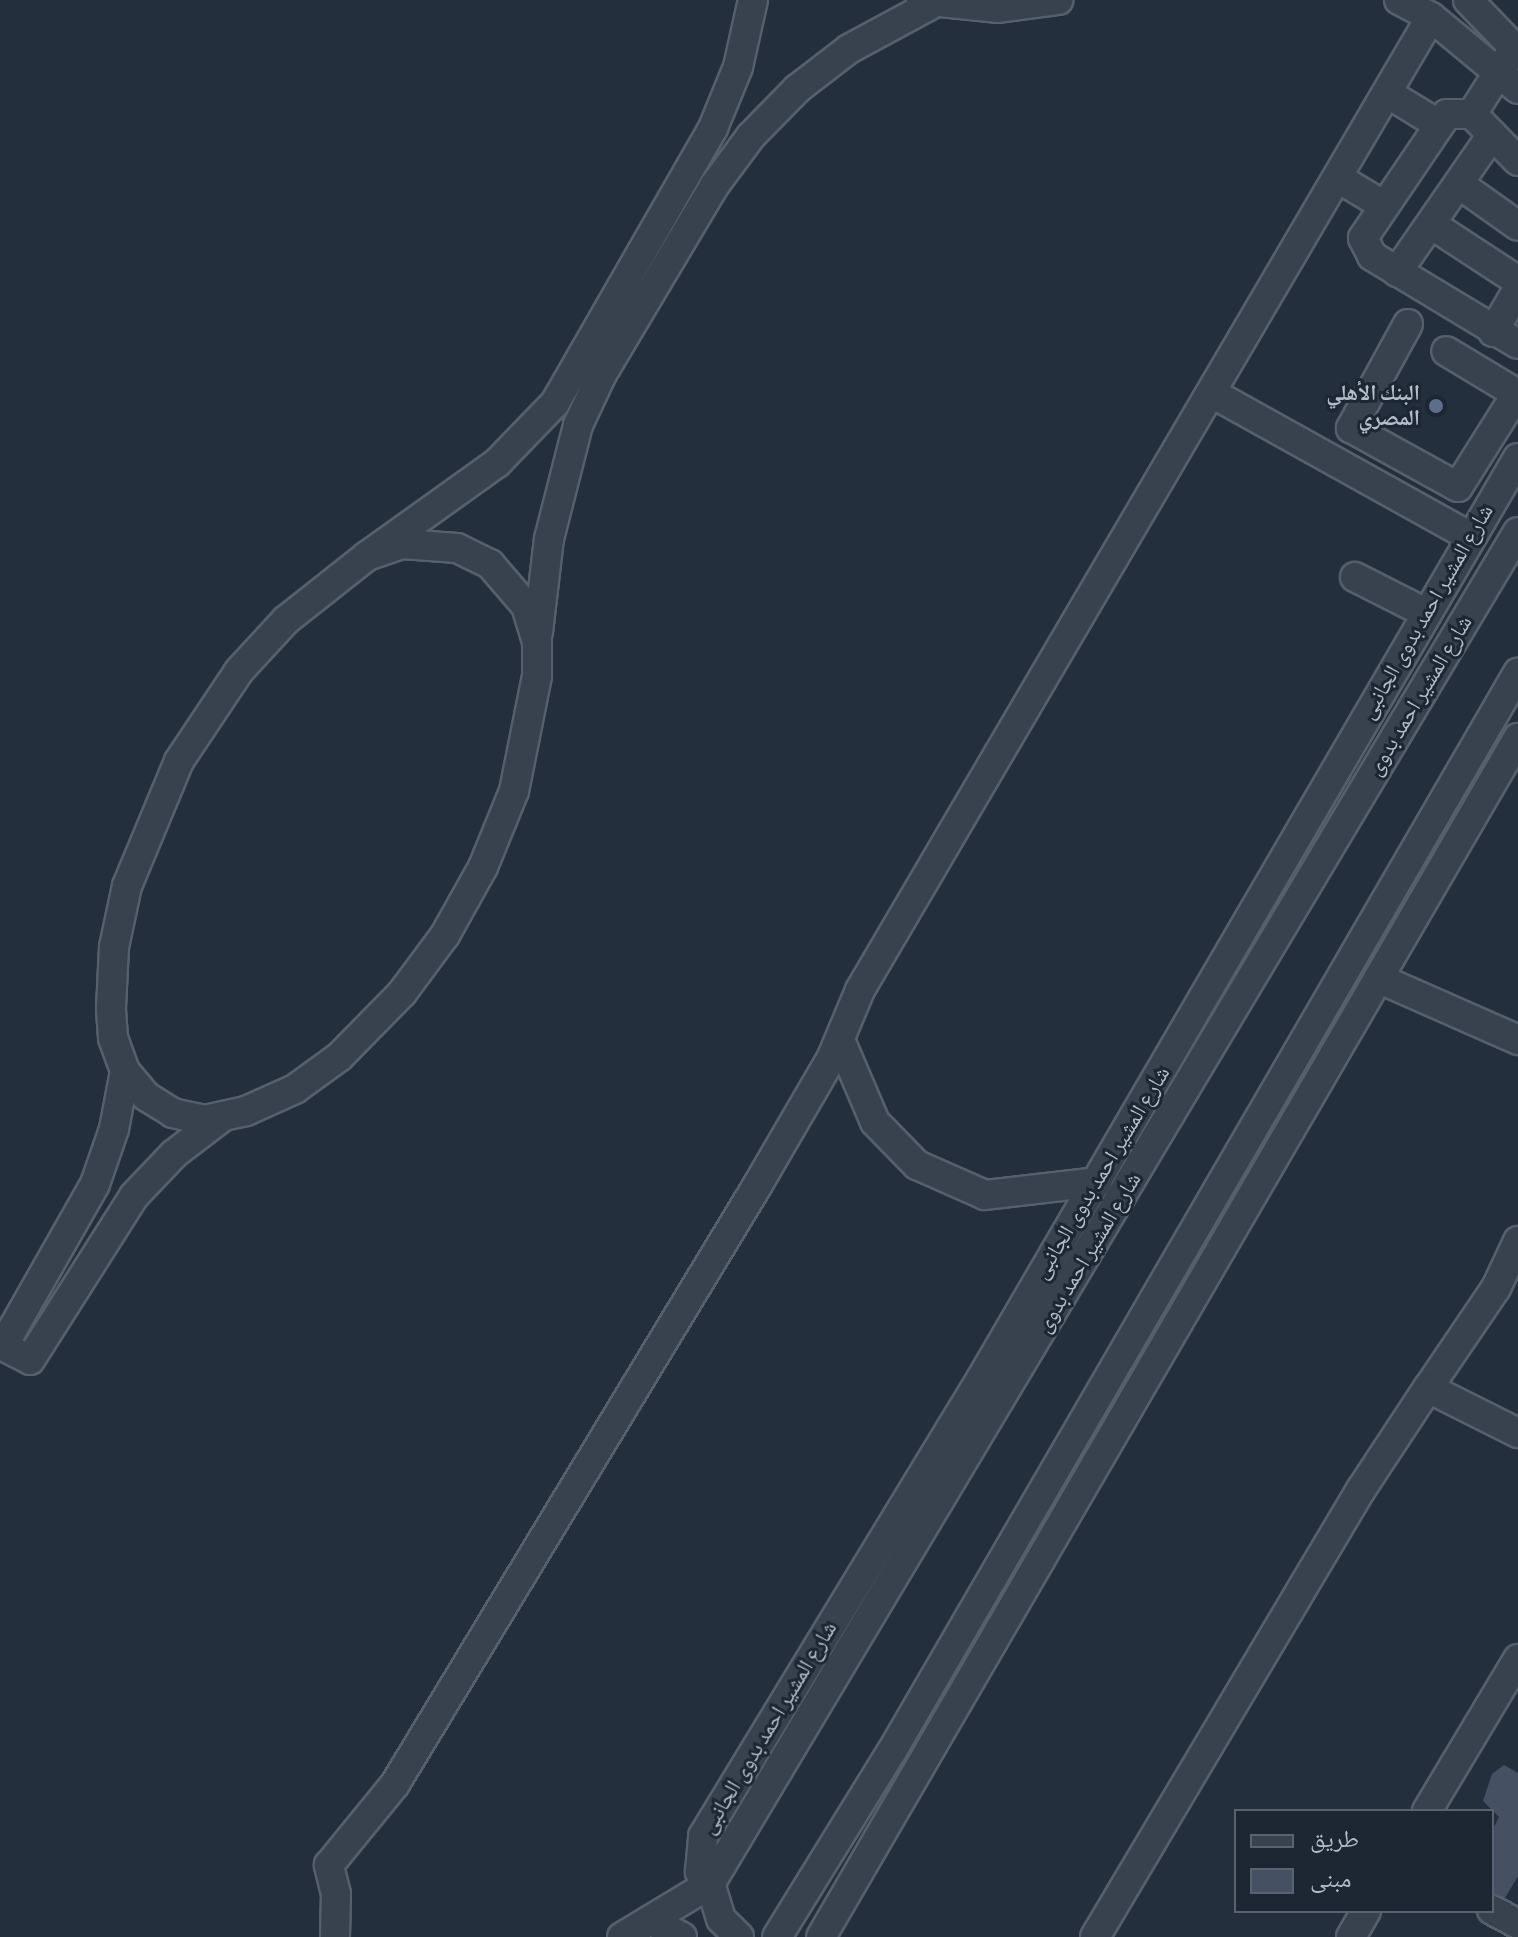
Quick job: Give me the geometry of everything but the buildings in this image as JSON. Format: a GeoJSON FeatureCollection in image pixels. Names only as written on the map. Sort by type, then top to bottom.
{"type":"FeatureCollection","features":[{"type":"Feature","properties":{"kind":"street"},"geometry":{"type":"LineString","coordinates":[[753,0],[738,67],[713,128],[563,392],[497,463],[367,556],[286,620],[239,671],[197,729],[163,794],[127,886],[114,947],[113,1038],[125,1071],[166,1109],[205,1120],[221,1118],[271,1101],[339,1057],[402,993],[445,935],[483,867],[514,791],[532,714],[549,539],[578,425],[602,374],[714,186],[751,136],[797,89],[849,49],[927,1],[997,8],[1058,0]]}},
{"type":"Feature","properties":{"kind":"street"},"geometry":{"type":"LineString","coordinates":[[1399,0],[1431,17],[1508,81]]}},
{"type":"Feature","properties":{"kind":"street"},"geometry":{"type":"LineString","coordinates":[[1468,0],[1516,50],[1508,81],[1472,114]]}},
{"type":"Feature","properties":{"kind":"street"},"geometry":{"type":"LineString","coordinates":[[335,1937],[336,1894],[329,1865],[375,1812],[414,1754],[757,1186],[840,1040],[860,990],[1431,17]]}},
{"type":"Feature","properties":{"kind":"street"},"geometry":{"type":"LineString","coordinates":[[1387,93],[1438,124]]}},
{"type":"Feature","properties":{"kind":"street"},"geometry":{"type":"LineString","coordinates":[[1518,161],[1472,114],[1453,112],[1438,124],[1383,205],[1363,243],[1367,253],[1506,338],[1518,289]]}},
{"type":"Feature","properties":{"kind":"street"},"geometry":{"type":"LineString","coordinates":[[1397,272],[1492,135]]}},
{"type":"Feature","properties":{"kind":"street"},"geometry":{"type":"LineString","coordinates":[[1338,178],[1383,205]]}},
{"type":"Feature","properties":{"kind":"street"},"geometry":{"type":"LineString","coordinates":[[1459,184],[1518,226]]}},
{"type":"Feature","properties":{"kind":"street"},"geometry":{"type":"LineString","coordinates":[[1431,224],[1518,281]]}},
{"type":"Feature","properties":{"kind":"street"},"geometry":{"type":"LineString","coordinates":[[1408,324],[1351,428],[1458,487],[1493,434],[1514,392],[1446,351]]}},
{"type":"Feature","properties":{"kind":"street"},"geometry":{"type":"LineString","coordinates":[[1212,393],[1471,537]]}},
{"type":"Feature","properties":{"kind":"street"},"geometry":{"type":"LineString","coordinates":[[1493,434],[1518,448]]}},
{"type":"Feature","properties":{"kind":"street","name":"شارع المشير احمد بدوى الجانبى"},"geometry":{"type":"LineString","coordinates":[[739,1937],[714,1906],[710,1884],[700,1872],[703,1836],[1152,1090],[1518,458]]}},
{"type":"Feature","properties":{"kind":"street","name":"شارع المشير احمد بدوى"},"geometry":{"type":"LineString","coordinates":[[622,1937],[710,1884],[1518,532]]}},
{"type":"Feature","properties":{"kind":"street"},"geometry":{"type":"LineString","coordinates":[[367,556],[421,543],[474,555],[516,590],[537,641]]}},
{"type":"Feature","properties":{"kind":"street"},"geometry":{"type":"LineString","coordinates":[[1355,577],[1426,613]]}},
{"type":"Feature","properties":{"kind":"street"},"geometry":{"type":"LineString","coordinates":[[777,1937],[892,1751],[1518,673]]}},
{"type":"Feature","properties":{"kind":"street"},"geometry":{"type":"LineString","coordinates":[[821,1937],[1518,738]]}},
{"type":"Feature","properties":{"kind":"street"},"geometry":{"type":"LineString","coordinates":[[1452,786],[1482,803]]}},
{"type":"Feature","properties":{"kind":"street"},"geometry":{"type":"LineString","coordinates":[[1380,979],[1518,1040]]}},
{"type":"Feature","properties":{"kind":"street"},"geometry":{"type":"LineString","coordinates":[[840,1040],[875,1122],[917,1165],[985,1195],[1097,1182]]}},
{"type":"Feature","properties":{"kind":"street"},"geometry":{"type":"LineString","coordinates":[[125,1071],[105,1157],[68,1236],[3,1346],[30,1360],[98,1252],[153,1174],[221,1118]]}},
{"type":"Feature","properties":{"kind":"street"},"geometry":{"type":"LineString","coordinates":[[1152,1090],[1177,1105]]}},
{"type":"Feature","properties":{"kind":"street"},"geometry":{"type":"LineString","coordinates":[[68,1236],[98,1252]]}},
{"type":"Feature","properties":{"kind":"street"},"geometry":{"type":"LineString","coordinates":[[1095,1937],[1360,1491],[1496,1288],[1518,1241]]}},
{"type":"Feature","properties":{"kind":"street"},"geometry":{"type":"LineString","coordinates":[[1428,1388],[1518,1433]]}},
{"type":"Feature","properties":{"kind":"street"},"geometry":{"type":"LineString","coordinates":[[1428,1809],[1518,1659]]}},
{"type":"Feature","properties":{"kind":"street"},"geometry":{"type":"LineString","coordinates":[[1494,1911],[1518,1924]]}},
{"type":"Feature","properties":{"kind":"street"},"geometry":{"type":"LineString","coordinates":[[1351,1937],[1365,1913]]}},
{"type":"Feature","properties":{"kind":"street"},"geometry":{"type":"LineString","coordinates":[[652,1921],[682,1937]]}},
{"type":"Feature","properties":{"kind":"place","name":"البنك الأهلي المصري"},"geometry":{"type":"Point","coordinates":[1436,406]}}]}
